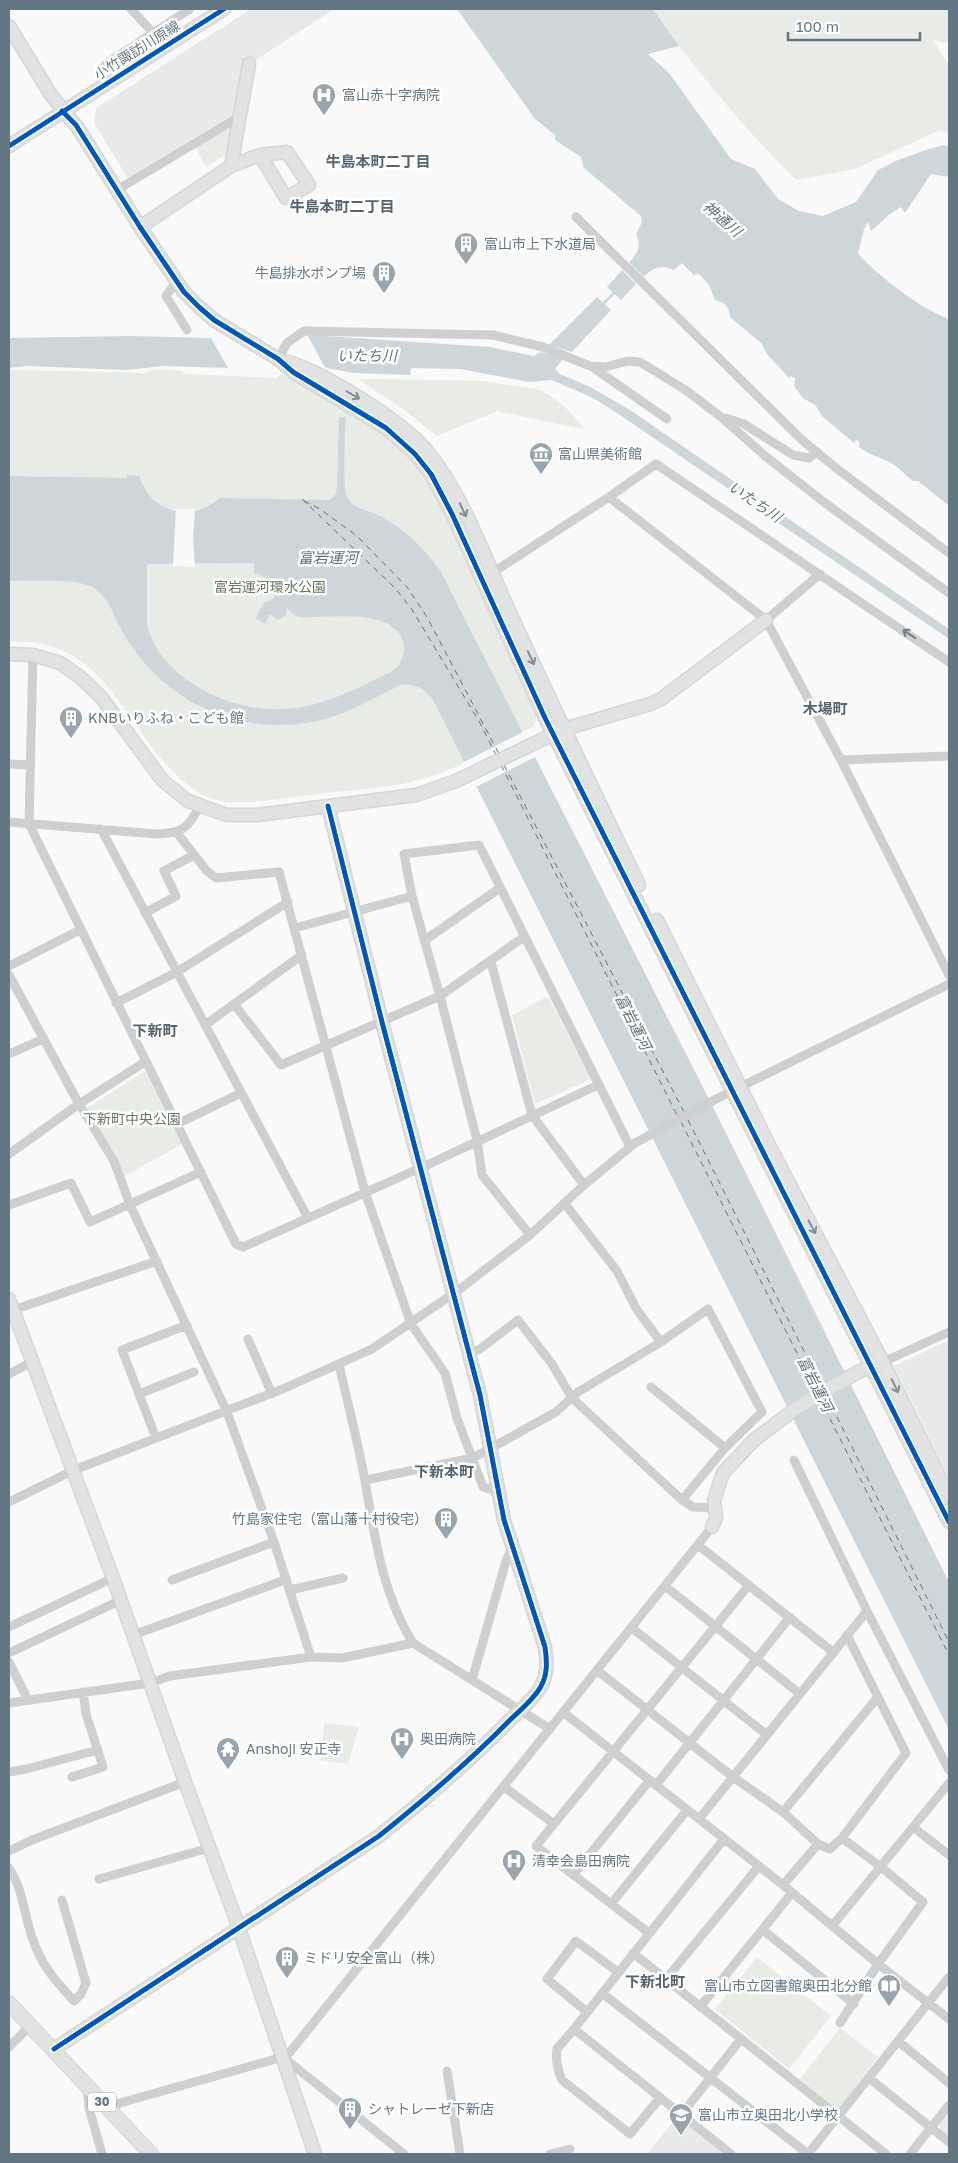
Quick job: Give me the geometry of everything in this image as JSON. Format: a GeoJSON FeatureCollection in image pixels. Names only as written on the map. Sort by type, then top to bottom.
{"type":"FeatureCollection","features":[{"type":"Feature","properties":{"kind":"main road","name":"30"},"geometry":{"type":"LineString","coordinates":[[9,2003],[152,2154]]}},
{"type":"Feature","properties":{"kind":"street"},"geometry":{"type":"LineString","coordinates":[[131,9],[153,33]]}},
{"type":"Feature","properties":{"kind":"street"},"geometry":{"type":"LineString","coordinates":[[103,85],[99,73],[107,63],[190,9]]}},
{"type":"Feature","properties":{"kind":"street","name":"小竹諏訪川原線"},"geometry":{"type":"LineString","coordinates":[[9,146],[224,9]]}},
{"type":"Feature","properties":{"kind":"street"},"geometry":{"type":"LineString","coordinates":[[9,26],[62,111],[76,125],[177,282],[199,307],[214,320],[272,355],[298,364],[376,408],[410,434],[426,449],[440,468],[461,506],[487,576],[559,731],[644,894],[736,1089],[877,1364],[949,1496]]}},
{"type":"Feature","properties":{"kind":"street"},"geometry":{"type":"LineString","coordinates":[[231,166],[249,64]]}},
{"type":"Feature","properties":{"kind":"street"},"geometry":{"type":"LineString","coordinates":[[117,190],[239,117]]}},
{"type":"Feature","properties":{"kind":"street"},"geometry":{"type":"LineString","coordinates":[[140,227],[231,166],[260,155]]}},
{"type":"Feature","properties":{"kind":"street"},"geometry":{"type":"LineString","coordinates":[[576,217],[816,452],[949,553]]}},
{"type":"Feature","properties":{"kind":"street"},"geometry":{"type":"LineString","coordinates":[[177,282],[166,296],[187,330]]}},
{"type":"Feature","properties":{"kind":"street"},"geometry":{"type":"LineString","coordinates":[[272,355],[304,331],[493,334],[543,347],[590,366],[666,419]]}},
{"type":"Feature","properties":{"kind":"street"},"geometry":{"type":"LineString","coordinates":[[590,366],[605,366],[628,361],[640,362],[678,384],[825,503],[949,593]]}},
{"type":"Feature","properties":{"kind":"street"},"geometry":{"type":"LineString","coordinates":[[721,417],[744,424],[793,455],[809,458],[816,452]]}},
{"type":"Feature","properties":{"kind":"street"},"geometry":{"type":"LineString","coordinates":[[487,576],[609,497],[656,464],[949,662]]}},
{"type":"Feature","properties":{"kind":"street"},"geometry":{"type":"LineString","coordinates":[[609,497],[766,620],[841,760],[949,975]]}},
{"type":"Feature","properties":{"kind":"street"},"geometry":{"type":"LineString","coordinates":[[9,654],[33,655],[60,663],[80,677],[101,697],[163,781],[188,801],[227,815],[257,815],[416,795],[456,781],[559,731],[650,704],[661,699],[766,620],[820,574]]}},
{"type":"Feature","properties":{"kind":"street"},"geometry":{"type":"LineString","coordinates":[[33,655],[29,824],[236,1244],[243,1247],[420,1168],[598,1084]]}},
{"type":"Feature","properties":{"kind":"street"},"geometry":{"type":"LineString","coordinates":[[841,760],[949,756]]}},
{"type":"Feature","properties":{"kind":"street"},"geometry":{"type":"LineString","coordinates":[[9,764],[30,765]]}},
{"type":"Feature","properties":{"kind":"street"},"geometry":{"type":"LineString","coordinates":[[9,822],[157,834],[177,833],[188,824],[199,806]]}},
{"type":"Feature","properties":{"kind":"street"},"geometry":{"type":"LineString","coordinates":[[54,2049],[379,1836],[428,1797],[521,1709],[540,1689],[546,1676],[547,1658],[497,1491],[480,1395],[353,912],[328,806]]}},
{"type":"Feature","properties":{"kind":"street"},"geometry":{"type":"LineString","coordinates":[[101,829],[308,1218]]}},
{"type":"Feature","properties":{"kind":"street"},"geometry":{"type":"LineString","coordinates":[[177,833],[207,871],[216,878],[279,872],[365,1192],[411,1324],[445,1373],[458,1418],[483,1487],[497,1491]]}},
{"type":"Feature","properties":{"kind":"street"},"geometry":{"type":"LineString","coordinates":[[530,1235],[482,1175],[477,1140],[412,896],[404,854],[479,845],[630,1147]]}},
{"type":"Feature","properties":{"kind":"street"},"geometry":{"type":"LineString","coordinates":[[145,913],[176,896],[164,871],[194,855]]}},
{"type":"Feature","properties":{"kind":"street"},"geometry":{"type":"LineString","coordinates":[[425,940],[500,888]]}},
{"type":"Feature","properties":{"kind":"street"},"geometry":{"type":"LineString","coordinates":[[295,928],[412,896]]}},
{"type":"Feature","properties":{"kind":"street"},"geometry":{"type":"LineString","coordinates":[[116,1003],[177,972],[288,902]]}},
{"type":"Feature","properties":{"kind":"street"},"geometry":{"type":"LineString","coordinates":[[9,966],[80,930]]}},
{"type":"Feature","properties":{"kind":"street"},"geometry":{"type":"LineString","coordinates":[[234,1004],[281,1065],[440,996],[524,937]]}},
{"type":"Feature","properties":{"kind":"street"},"geometry":{"type":"LineString","coordinates":[[205,1025],[302,955]]}},
{"type":"Feature","properties":{"kind":"street"},"geometry":{"type":"LineString","coordinates":[[491,962],[532,1115],[584,1185]]}},
{"type":"Feature","properties":{"kind":"street"},"geometry":{"type":"LineString","coordinates":[[9,975],[79,1104],[114,1161],[130,1205],[227,1412],[274,1542],[311,1657]]}},
{"type":"Feature","properties":{"kind":"street"},"geometry":{"type":"LineString","coordinates":[[9,1502],[74,1470],[272,1394],[372,1349],[411,1324],[530,1235],[584,1185],[630,1147],[718,1098],[949,984]]}},
{"type":"Feature","properties":{"kind":"street"},"geometry":{"type":"LineString","coordinates":[[9,1054],[43,1039]]}},
{"type":"Feature","properties":{"kind":"street"},"geometry":{"type":"LineString","coordinates":[[9,1154],[79,1104],[145,1062]]}},
{"type":"Feature","properties":{"kind":"street"},"geometry":{"type":"LineString","coordinates":[[177,1124],[241,1093]]}},
{"type":"Feature","properties":{"kind":"street"},"geometry":{"type":"LineString","coordinates":[[9,1205],[71,1183],[90,1222],[201,1172]]}},
{"type":"Feature","properties":{"kind":"street"},"geometry":{"type":"LineString","coordinates":[[565,1204],[617,1271],[636,1310],[661,1342]]}},
{"type":"Feature","properties":{"kind":"street"},"geometry":{"type":"LineString","coordinates":[[157,1261],[11,1305],[121,1600],[283,2057],[315,2154]]}},
{"type":"Feature","properties":{"kind":"street"},"geometry":{"type":"LineString","coordinates":[[365,1480],[473,1458],[490,1450],[556,1412],[599,1379],[661,1342],[708,1309],[762,1412],[725,1448],[682,1500]]}},
{"type":"Feature","properties":{"kind":"street"},"geometry":{"type":"LineString","coordinates":[[469,1354],[480,1349],[518,1320],[552,1364],[572,1398],[692,1508],[714,1508]]}},
{"type":"Feature","properties":{"kind":"street"},"geometry":{"type":"LineString","coordinates":[[156,1438],[122,1350],[187,1325]]}},
{"type":"Feature","properties":{"kind":"street"},"geometry":{"type":"LineString","coordinates":[[109,2109],[120,2103],[283,2057],[294,2049],[698,1546],[712,1527],[716,1518],[714,1500],[724,1473],[769,1428],[798,1407],[858,1372],[949,1332]]}},
{"type":"Feature","properties":{"kind":"street"},"geometry":{"type":"LineString","coordinates":[[248,1339],[272,1394]]}},
{"type":"Feature","properties":{"kind":"street"},"geometry":{"type":"LineString","coordinates":[[9,1374],[32,1362]]}},
{"type":"Feature","properties":{"kind":"street"},"geometry":{"type":"LineString","coordinates":[[877,1364],[949,1522]]}},
{"type":"Feature","properties":{"kind":"street"},"geometry":{"type":"LineString","coordinates":[[339,1365],[365,1480],[381,1568],[406,1633],[412,1643],[550,1728]]}},
{"type":"Feature","properties":{"kind":"street"},"geometry":{"type":"LineString","coordinates":[[139,1394],[194,1372]]}},
{"type":"Feature","properties":{"kind":"street"},"geometry":{"type":"LineString","coordinates":[[651,1387],[725,1448]]}},
{"type":"Feature","properties":{"kind":"street"},"geometry":{"type":"LineString","coordinates":[[794,1460],[867,1610],[949,1770]]}},
{"type":"Feature","properties":{"kind":"street"},"geometry":{"type":"LineString","coordinates":[[172,1580],[274,1542]]}},
{"type":"Feature","properties":{"kind":"street"},"geometry":{"type":"LineString","coordinates":[[472,1680],[512,1546]]}},
{"type":"Feature","properties":{"kind":"street"},"geometry":{"type":"LineString","coordinates":[[698,1546],[833,1652]]}},
{"type":"Feature","properties":{"kind":"street"},"geometry":{"type":"LineString","coordinates":[[9,1627],[113,1578]]}},
{"type":"Feature","properties":{"kind":"street"},"geometry":{"type":"LineString","coordinates":[[290,1590],[343,1578]]}},
{"type":"Feature","properties":{"kind":"street"},"geometry":{"type":"LineString","coordinates":[[133,1635],[285,1580]]}},
{"type":"Feature","properties":{"kind":"street"},"geometry":{"type":"LineString","coordinates":[[649,1933],[536,1846],[749,1585]]}},
{"type":"Feature","properties":{"kind":"street"},"geometry":{"type":"LineString","coordinates":[[665,1586],[800,1694]]}},
{"type":"Feature","properties":{"kind":"street"},"geometry":{"type":"LineString","coordinates":[[9,1653],[121,1600]]}},
{"type":"Feature","properties":{"kind":"street"},"geometry":{"type":"LineString","coordinates":[[699,1819],[867,1610]]}},
{"type":"Feature","properties":{"kind":"street"},"geometry":{"type":"LineString","coordinates":[[574,1875],[690,1743],[790,1618]]}},
{"type":"Feature","properties":{"kind":"street"},"geometry":{"type":"LineString","coordinates":[[632,1628],[766,1735]]}},
{"type":"Feature","properties":{"kind":"street"},"geometry":{"type":"LineString","coordinates":[[598,1670],[733,1777],[783,1812],[818,1844],[830,1850],[842,1838],[906,1753],[847,1634]]}},
{"type":"Feature","properties":{"kind":"street"},"geometry":{"type":"LineString","coordinates":[[9,1703],[150,1683],[170,1676],[311,1657],[342,1658],[412,1643]]}},
{"type":"Feature","properties":{"kind":"street"},"geometry":{"type":"LineString","coordinates":[[9,1662],[28,1700]]}},
{"type":"Feature","properties":{"kind":"street"},"geometry":{"type":"LineString","coordinates":[[72,1777],[103,1767],[86,1714],[84,1692]]}},
{"type":"Feature","properties":{"kind":"street"},"geometry":{"type":"LineString","coordinates":[[783,1812],[878,1697]]}},
{"type":"Feature","properties":{"kind":"street"},"geometry":{"type":"LineString","coordinates":[[564,1712],[949,2019]]}},
{"type":"Feature","properties":{"kind":"street"},"geometry":{"type":"LineString","coordinates":[[9,1772],[98,1750]]}},
{"type":"Feature","properties":{"kind":"street"},"geometry":{"type":"LineString","coordinates":[[9,1851],[32,1840],[185,1782]]}},
{"type":"Feature","properties":{"kind":"street"},"geometry":{"type":"LineString","coordinates":[[832,1926],[949,1783]]}},
{"type":"Feature","properties":{"kind":"street"},"geometry":{"type":"LineString","coordinates":[[504,1787],[554,1824]]}},
{"type":"Feature","properties":{"kind":"street"},"geometry":{"type":"LineString","coordinates":[[611,1904],[687,1810]]}},
{"type":"Feature","properties":{"kind":"street"},"geometry":{"type":"LineString","coordinates":[[913,1827],[949,1855]]}},
{"type":"Feature","properties":{"kind":"street"},"geometry":{"type":"LineString","coordinates":[[840,2023],[878,1964],[923,1902],[842,1838]]}},
{"type":"Feature","properties":{"kind":"street"},"geometry":{"type":"LineString","coordinates":[[660,2098],[630,2134],[562,2080],[556,2053],[557,2049],[724,1839]]}},
{"type":"Feature","properties":{"kind":"street"},"geometry":{"type":"LineString","coordinates":[[783,1885],[818,1844]]}},
{"type":"Feature","properties":{"kind":"street"},"geometry":{"type":"LineString","coordinates":[[99,1880],[209,1848]]}},
{"type":"Feature","properties":{"kind":"street"},"geometry":{"type":"LineString","coordinates":[[666,1979],[759,1866]]}},
{"type":"Feature","properties":{"kind":"street"},"geometry":{"type":"LineString","coordinates":[[9,1868],[19,1890],[32,1937],[44,1967],[74,2000],[81,1994],[86,1983],[62,1900]]}},
{"type":"Feature","properties":{"kind":"street"},"geometry":{"type":"LineString","coordinates":[[700,2007],[792,1894]]}},
{"type":"Feature","properties":{"kind":"street"},"geometry":{"type":"LineString","coordinates":[[763,1930],[854,2004]]}},
{"type":"Feature","properties":{"kind":"street"},"geometry":{"type":"LineString","coordinates":[[587,2012],[547,1980],[576,1942],[618,1972]]}},
{"type":"Feature","properties":{"kind":"street"},"geometry":{"type":"LineString","coordinates":[[633,1954],[886,2154]]}},
{"type":"Feature","properties":{"kind":"street"},"geometry":{"type":"LineString","coordinates":[[602,1993],[808,2154],[949,1976]]}},
{"type":"Feature","properties":{"kind":"street"},"geometry":{"type":"LineString","coordinates":[[9,2047],[31,2025]]}},
{"type":"Feature","properties":{"kind":"street"},"geometry":{"type":"LineString","coordinates":[[574,2029],[731,2154]]}},
{"type":"Feature","properties":{"kind":"street"},"geometry":{"type":"LineString","coordinates":[[681,2115],[741,2039]]}},
{"type":"Feature","properties":{"kind":"street"},"geometry":{"type":"LineString","coordinates":[[898,2041],[949,2083]]}},
{"type":"Feature","properties":{"kind":"street"},"geometry":{"type":"LineString","coordinates":[[283,2057],[404,2154]]}},
{"type":"Feature","properties":{"kind":"street"},"geometry":{"type":"LineString","coordinates":[[447,2071],[460,2154]]}},
{"type":"Feature","properties":{"kind":"street"},"geometry":{"type":"LineString","coordinates":[[869,2078],[949,2142]]}},
{"type":"Feature","properties":{"kind":"street"},"geometry":{"type":"LineString","coordinates":[[87,2086],[89,2108],[102,2154]]}},
{"type":"Feature","properties":{"kind":"street"},"geometry":{"type":"LineString","coordinates":[[910,2154],[949,2105]]}},
{"type":"Feature","properties":{"kind":"street"},"geometry":{"type":"LineString","coordinates":[[550,2154],[570,2149]]}},
{"type":"Feature","properties":{"kind":"shaded area"},"geometry":{"type":"Polygon","coordinates":[[[251,9],[334,9],[242,69],[234,118],[129,180],[94,123],[96,108],[251,9]]]}},
{"type":"Feature","properties":{"kind":"shaded area"},"geometry":{"type":"Polygon","coordinates":[[[949,1340],[949,1478],[894,1366],[949,1340]]]}},
{"type":"Feature","properties":{"kind":"shaded area","name":"富山市立奥田北小学校"},"geometry":{"type":"Polygon","coordinates":[[[677,2117],[724,2154],[647,2154],[677,2117]]]}},
{"type":"Feature","properties":{"kind":"green space"},"geometry":{"type":"Polygon","coordinates":[[[653,9],[949,10],[949,44],[932,39],[949,65],[949,134],[940,130],[855,169],[796,180],[720,98],[653,9]]]}},
{"type":"Feature","properties":{"kind":"green space"},"geometry":{"type":"Polygon","coordinates":[[[232,124],[225,155],[206,167],[195,146],[232,124]]]}},
{"type":"Feature","properties":{"kind":"green space","name":"富岩運河環水公園"},"geometry":{"type":"Polygon","coordinates":[[[156,369],[183,371],[183,374],[277,378],[281,374],[364,420],[408,456],[428,481],[444,509],[538,713],[534,726],[453,768],[412,782],[385,787],[263,801],[221,801],[199,793],[174,773],[109,688],[90,669],[69,654],[43,644],[9,642],[9,370],[145,373],[156,369]]]}},
{"type":"Feature","properties":{"kind":"green space"},"geometry":{"type":"Polygon","coordinates":[[[358,379],[482,381],[541,390],[564,406],[586,430],[497,411],[437,436],[399,406],[358,379]]]}},
{"type":"Feature","properties":{"kind":"green space"},"geometry":{"type":"Polygon","coordinates":[[[548,996],[591,1079],[535,1104],[512,1015],[548,996]]]}},
{"type":"Feature","properties":{"kind":"green space","name":"下新町中央公園"},"geometry":{"type":"Polygon","coordinates":[[[145,1071],[182,1144],[123,1177],[115,1153],[86,1109],[145,1071]]]}},
{"type":"Feature","properties":{"kind":"green space"},"geometry":{"type":"Polygon","coordinates":[[[324,1723],[359,1727],[348,1764],[321,1760],[324,1723]]]}},
{"type":"Feature","properties":{"kind":"green space"},"geometry":{"type":"Polygon","coordinates":[[[757,1957],[831,2016],[789,2069],[715,2009],[757,1957]]]}},
{"type":"Feature","properties":{"kind":"green space"},"geometry":{"type":"Polygon","coordinates":[[[840,2028],[878,2057],[839,2109],[835,2109],[800,2079],[840,2028]]]}},
{"type":"Feature","properties":{"kind":"green space"},"geometry":{"type":"Polygon","coordinates":[[[949,2113],[949,2137],[940,2130],[939,2125],[949,2113]]]}},
{"type":"Feature","properties":{"kind":"water","name":"神通川"},"geometry":{"type":"Polygon","coordinates":[[[457,9],[653,9],[679,46],[648,54],[669,73],[731,159],[755,169],[778,199],[799,211],[823,216],[856,202],[878,170],[898,160],[926,150],[943,145],[949,146],[949,177],[931,174],[905,213],[901,207],[871,231],[868,222],[864,229],[858,254],[900,291],[924,307],[949,319],[949,506],[918,481],[913,481],[894,465],[863,450],[859,447],[860,442],[856,440],[854,443],[822,416],[816,406],[803,398],[794,386],[795,379],[791,376],[789,378],[766,353],[762,344],[730,317],[726,306],[715,300],[709,285],[699,274],[694,275],[682,263],[674,270],[662,267],[654,269],[644,277],[629,262],[635,256],[639,246],[636,234],[642,222],[641,216],[584,168],[581,157],[555,140],[555,135],[535,119],[457,9]]]}},
{"type":"Feature","properties":{"kind":"water"},"geometry":{"type":"Polygon","coordinates":[[[622,270],[636,284],[621,300],[607,287],[622,270]]]}},
{"type":"Feature","properties":{"kind":"water"},"geometry":{"type":"Polygon","coordinates":[[[597,297],[611,310],[572,352],[549,345],[597,297]]]}},
{"type":"Feature","properties":{"kind":"water"},"geometry":{"type":"Polygon","coordinates":[[[131,336],[211,338],[228,368],[163,366],[126,370],[28,366],[9,368],[9,338],[131,336]]]}},
{"type":"Feature","properties":{"kind":"water","name":"いたち川"},"geometry":{"type":"Polygon","coordinates":[[[308,336],[489,347],[534,356],[541,352],[563,359],[555,369],[560,374],[590,387],[630,410],[949,629],[949,639],[593,398],[552,380],[530,382],[460,369],[411,368],[410,375],[354,373],[327,368],[324,366],[308,336]]]}},
{"type":"Feature","properties":{"kind":"water","name":"富岩運河"},"geometry":{"type":"Polygon","coordinates":[[[339,417],[346,417],[345,490],[349,500],[357,507],[382,517],[407,534],[422,548],[441,572],[712,1105],[949,1582],[949,1730],[430,696],[415,686],[401,685],[343,713],[315,721],[286,725],[258,724],[231,718],[204,708],[180,694],[158,676],[138,655],[122,631],[105,598],[97,590],[85,584],[75,582],[9,581],[9,476],[127,478],[127,475],[139,476],[145,489],[153,499],[173,511],[185,512],[197,511],[209,506],[220,498],[330,500],[336,493],[339,417]],[[254,563],[147,564],[147,625],[153,642],[169,664],[182,676],[200,688],[223,699],[248,706],[273,709],[297,708],[341,695],[390,672],[399,665],[404,650],[400,635],[390,625],[381,621],[348,616],[300,617],[286,608],[286,615],[278,620],[270,614],[265,624],[256,618],[263,604],[274,598],[275,588],[265,577],[254,573],[254,563]]]}},
{"type":"Feature","properties":{"kind":"pier"},"geometry":{"type":"Polygon","coordinates":[[[176,509],[195,509],[193,537],[195,567],[173,566],[176,509]]]}},
{"type":"Feature","properties":{"kind":"pier"},"geometry":{"type":"Polygon","coordinates":[[[525,731],[537,756],[474,788],[462,763],[525,731]]]}},
{"type":"Feature","properties":{"kind":"waterway"},"geometry":{"type":"LineString","coordinates":[[603,304],[615,292]]}},
{"type":"Feature","properties":{"kind":"ferry route"},"geometry":{"type":"LineString","coordinates":[[302,499],[394,587],[411,608],[480,723],[496,755]]}},
{"type":"Feature","properties":{"kind":"ferry route"},"geometry":{"type":"LineString","coordinates":[[304,501],[320,509],[357,536],[407,587],[427,617],[499,754]]}},
{"type":"Feature","properties":{"kind":"ferry route"},"geometry":{"type":"LineString","coordinates":[[501,765],[678,1117]]}},
{"type":"Feature","properties":{"kind":"ferry route"},"geometry":{"type":"LineString","coordinates":[[504,765],[684,1112]]}},
{"type":"Feature","properties":{"kind":"ferry route"},"geometry":{"type":"LineString","coordinates":[[688,1120],[822,1387]]}},
{"type":"Feature","properties":{"kind":"ferry route"},"geometry":{"type":"LineString","coordinates":[[681,1122],[815,1389]]}},
{"type":"Feature","properties":{"kind":"ferry route"},"geometry":{"type":"LineString","coordinates":[[827,1397],[949,1642]]}},
{"type":"Feature","properties":{"kind":"ferry route"},"geometry":{"type":"LineString","coordinates":[[820,1399],[949,1655]]}},
{"type":"Feature","properties":{"kind":"cycle path"},"geometry":{"type":"LineString","coordinates":[[9,146],[224,9]]}},
{"type":"Feature","properties":{"kind":"cycle path"},"geometry":{"type":"LineString","coordinates":[[62,111],[76,125],[140,227],[184,292],[199,307],[214,320],[278,359],[293,372],[386,428],[415,454],[431,474],[452,514],[545,718],[949,1522]]}},
{"type":"Feature","properties":{"kind":"cycle path"},"geometry":{"type":"LineString","coordinates":[[54,2049],[379,1836],[478,1752],[534,1697],[543,1683],[546,1673],[545,1647],[504,1520],[480,1395],[382,1022],[328,806]]}},
{"type":"Feature","properties":{"kind":"place","name":"富山赤十字病院"},"geometry":{"type":"Point","coordinates":[324,116]}},
{"type":"Feature","properties":{"kind":"place","name":"富山市上下水道局"},"geometry":{"type":"Point","coordinates":[466,265]}},
{"type":"Feature","properties":{"kind":"place","name":"牛島排水ポンプ場"},"geometry":{"type":"Point","coordinates":[384,294]}},
{"type":"Feature","properties":{"kind":"place","name":"富山県美術館"},"geometry":{"type":"Point","coordinates":[541,475]}},
{"type":"Feature","properties":{"kind":"place","name":"KNBいりふね・こども館"},"geometry":{"type":"Point","coordinates":[71,739]}},
{"type":"Feature","properties":{"kind":"place","name":"竹島家住宅（富山藩十村役宅）"},"geometry":{"type":"Point","coordinates":[446,1540]}},
{"type":"Feature","properties":{"kind":"place","name":"奥田病院"},"geometry":{"type":"Point","coordinates":[402,1760]}},
{"type":"Feature","properties":{"kind":"place","name":"Anshoji 安正寺"},"geometry":{"type":"Point","coordinates":[228,1770]}},
{"type":"Feature","properties":{"kind":"place","name":"清幸会島田病院"},"geometry":{"type":"Point","coordinates":[514,1882]}},
{"type":"Feature","properties":{"kind":"place","name":"ミドリ安全富山（株）"},"geometry":{"type":"Point","coordinates":[287,1979]}},
{"type":"Feature","properties":{"kind":"place","name":"富山市立図書館奥田北分館"},"geometry":{"type":"Point","coordinates":[889,2007]}},
{"type":"Feature","properties":{"kind":"place","name":"シャトレーゼ下新店"},"geometry":{"type":"Point","coordinates":[350,2130]}},
{"type":"Feature","properties":{"kind":"place","name":"富山市立奥田北小学校"},"geometry":{"type":"Point","coordinates":[681,2136]}},
{"type":"Feature","properties":{"kind":"district","name":"牛島本町二丁目"},"geometry":{"type":"Point","coordinates":[378,162]}},
{"type":"Feature","properties":{"kind":"district","name":"牛島本町二丁目"},"geometry":{"type":"Point","coordinates":[342,207]}},
{"type":"Feature","properties":{"kind":"district","name":"木場町"},"geometry":{"type":"Point","coordinates":[825,709]}},
{"type":"Feature","properties":{"kind":"district","name":"下新町"},"geometry":{"type":"Point","coordinates":[155,1031]}},
{"type":"Feature","properties":{"kind":"district","name":"下新本町"},"geometry":{"type":"Point","coordinates":[444,1472]}},
{"type":"Feature","properties":{"kind":"district","name":"下新北町"},"geometry":{"type":"Point","coordinates":[655,1982]}}]}
